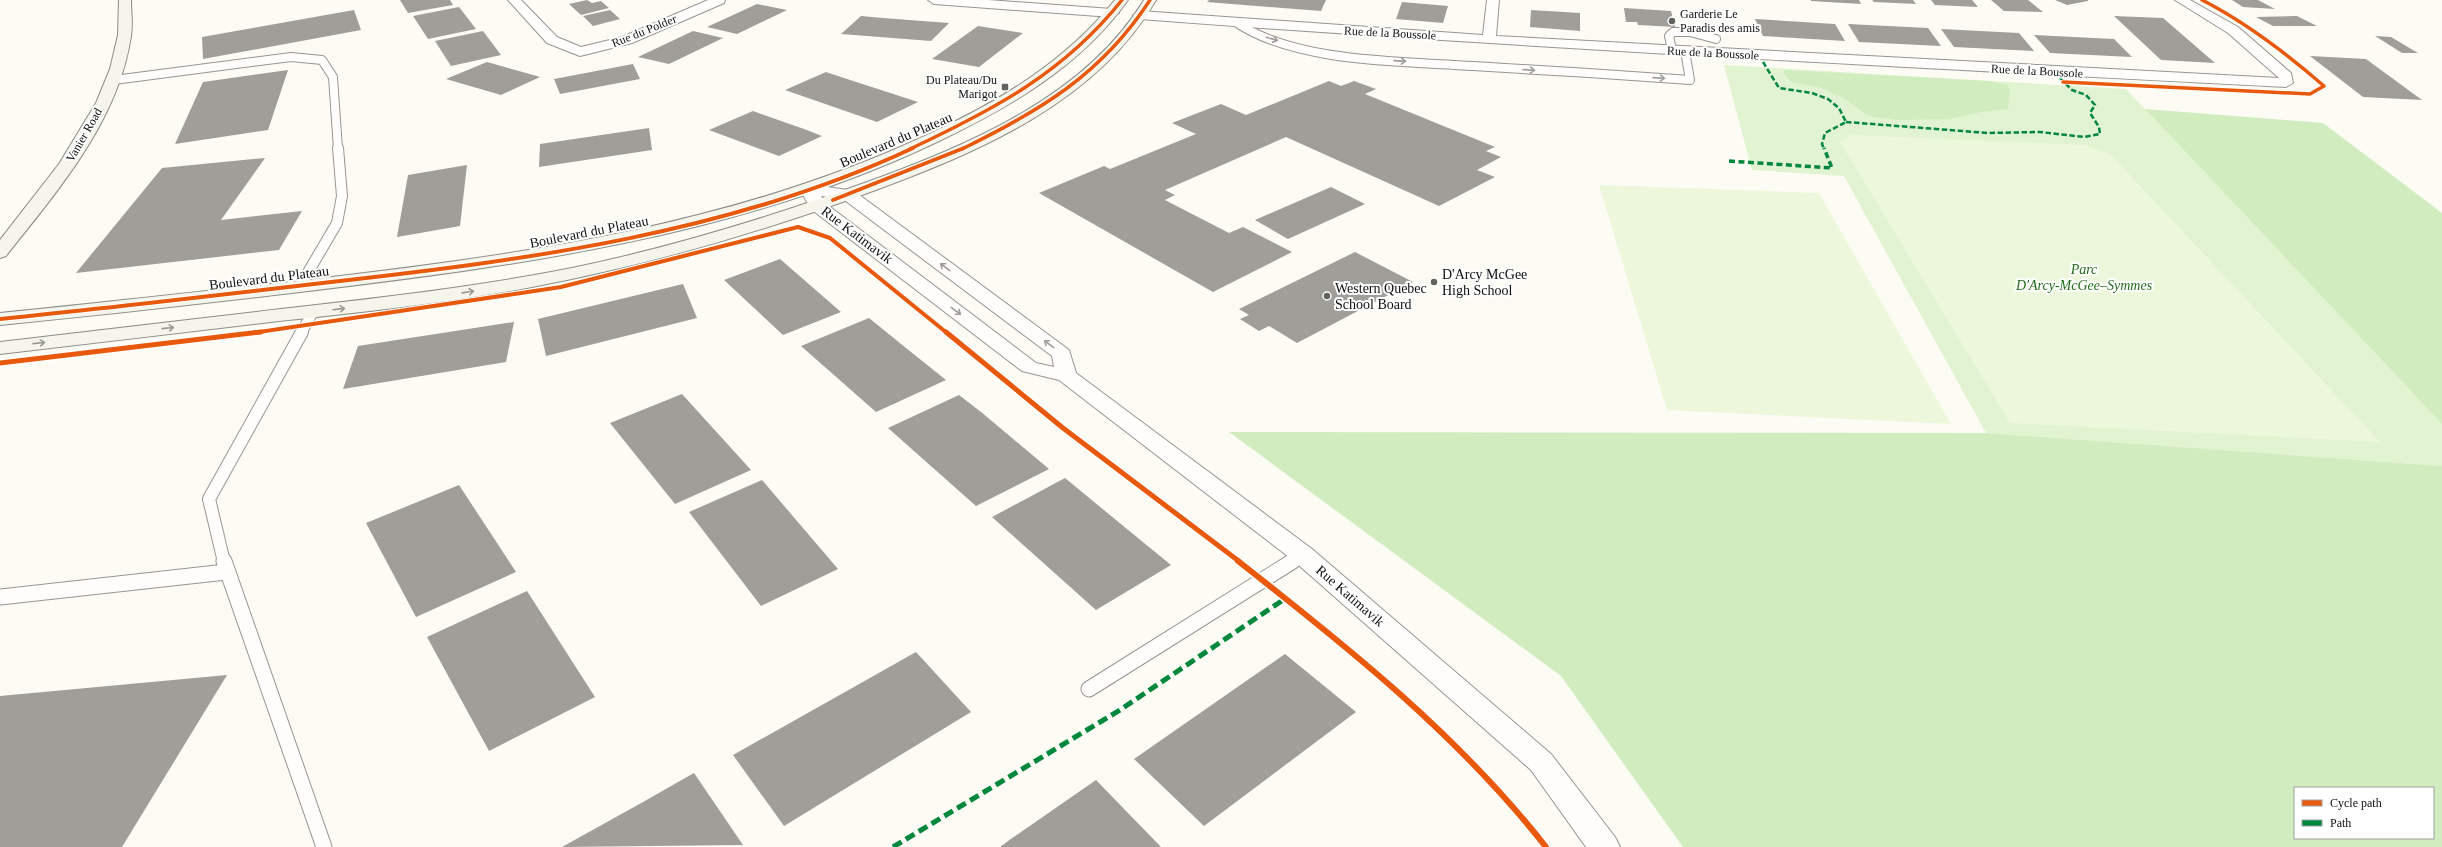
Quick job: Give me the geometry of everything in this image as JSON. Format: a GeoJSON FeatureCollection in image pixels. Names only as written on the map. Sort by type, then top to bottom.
{"type":"FeatureCollection","features":[{"type":"Feature","properties":{"kind":"main road","name":"Vanier Road"},"geometry":{"type":"LineString","coordinates":[[0,252],[45,196],[81,144],[114,80],[122,54],[126,17],[125,0]]}},
{"type":"Feature","properties":{"kind":"main road"},"geometry":{"type":"LineString","coordinates":[[0,348],[313,312],[470,292],[588,270],[763,225],[848,195],[942,158],[1003,127],[1062,93],[1110,53],[1132,28],[1150,0]]}},
{"type":"Feature","properties":{"kind":"main road"},"geometry":{"type":"LineString","coordinates":[[1117,7],[1140,15]]}},
{"type":"Feature","properties":{"kind":"main road","name":"Boulevard du Plateau"},"geometry":{"type":"LineString","coordinates":[[0,320],[460,267],[633,237],[742,209],[808,189],[911,150],[1007,101],[1030,87],[1066,60],[1117,7]]}},
{"type":"Feature","properties":{"kind":"street","name":"Rue du Polder"},"geometry":{"type":"LineString","coordinates":[[514,0],[552,40],[580,52],[627,40],[719,0]]}},
{"type":"Feature","properties":{"kind":"street"},"geometry":{"type":"LineString","coordinates":[[934,0],[1117,7]]}},
{"type":"Feature","properties":{"kind":"street"},"geometry":{"type":"LineString","coordinates":[[1488,39],[1493,0]]}},
{"type":"Feature","properties":{"kind":"street","name":"Rue de la Boussole"},"geometry":{"type":"LineString","coordinates":[[1140,15],[1237,23],[1678,51],[2046,72],[2286,83],[2286,76],[2248,41],[2181,0]]}},
{"type":"Feature","properties":{"kind":"street","name":"Rue Katimavik"},"geometry":{"type":"LineString","coordinates":[[808,189],[848,195],[1062,354],[1066,376]]}},
{"type":"Feature","properties":{"kind":"street","name":"Rue Katimavik"},"geometry":{"type":"LineString","coordinates":[[808,189],[818,206],[1029,367],[1066,376],[1303,555],[1541,762],[1604,847]]}},
{"type":"Feature","properties":{"kind":"lane"},"geometry":{"type":"LineString","coordinates":[[1237,23],[1248,32],[1324,53],[1357,58],[1690,80],[1678,51],[1669,36],[1673,32],[1690,32],[1716,40]]}},
{"type":"Feature","properties":{"kind":"lane"},"geometry":{"type":"LineString","coordinates":[[114,80],[291,57],[322,60],[333,77],[338,130],[338,167],[342,196],[337,223],[300,286]]}},
{"type":"Feature","properties":{"kind":"lane"},"geometry":{"type":"LineString","coordinates":[[313,312],[209,499],[226,572],[324,847]]}},
{"type":"Feature","properties":{"kind":"lane"},"geometry":{"type":"LineString","coordinates":[[1089,690],[1303,555]]}},
{"type":"Feature","properties":{"kind":"lane"},"geometry":{"type":"LineString","coordinates":[[0,597],[226,572]]}},
{"type":"Feature","properties":{"kind":"green space","name":"Parc D'Arcy-McGee–Symmes"},"geometry":{"type":"Polygon","coordinates":[[[1724,65],[2126,89],[2442,424],[2442,466],[1986,433],[1844,176],[1752,170],[1724,65]]]}},
{"type":"Feature","properties":{"kind":"green space"},"geometry":{"type":"Polygon","coordinates":[[[1785,70],[1987,81],[2008,85],[2010,93],[2008,109],[1981,112],[1949,119],[1897,120],[1874,117],[1864,113],[1847,100],[1822,88],[1791,82],[1783,73],[1785,70]]]}},
{"type":"Feature","properties":{"kind":"green space"},"geometry":{"type":"Polygon","coordinates":[[[2145,109],[2323,123],[2442,213],[2442,424],[2145,109]]]}},
{"type":"Feature","properties":{"kind":"green space"},"geometry":{"type":"Polygon","coordinates":[[[1852,135],[2084,145],[2110,154],[2380,442],[2010,423],[1840,142],[1852,135]]]}},
{"type":"Feature","properties":{"kind":"green space"},"geometry":{"type":"Polygon","coordinates":[[[1599,185],[1819,193],[1951,424],[1667,410],[1599,185]]]}},
{"type":"Feature","properties":{"kind":"green space"},"geometry":{"type":"Polygon","coordinates":[[[1229,432],[1986,433],[2442,466],[2442,847],[1683,847],[1561,676],[1229,432]]]}},
{"type":"Feature","properties":{"kind":"building"},"geometry":{"type":"Polygon","coordinates":[[[400,0],[450,0],[453,5],[408,13],[400,0]]]}},
{"type":"Feature","properties":{"kind":"building"},"geometry":{"type":"Polygon","coordinates":[[[587,0],[592,3],[601,1],[609,8],[581,15],[569,4],[587,0]]]}},
{"type":"Feature","properties":{"kind":"building"},"geometry":{"type":"Polygon","coordinates":[[[1209,0],[1326,0],[1321,11],[1207,2],[1209,0]]]}},
{"type":"Feature","properties":{"kind":"building"},"geometry":{"type":"Polygon","coordinates":[[[1859,0],[1861,4],[1811,1],[1859,0]]]}},
{"type":"Feature","properties":{"kind":"building"},"geometry":{"type":"Polygon","coordinates":[[[1872,0],[1913,0],[1916,4],[1874,2],[1872,0]]]}},
{"type":"Feature","properties":{"kind":"building"},"geometry":{"type":"Polygon","coordinates":[[[1931,0],[1972,0],[1978,7],[1935,5],[1931,0]]]}},
{"type":"Feature","properties":{"kind":"building"},"geometry":{"type":"Polygon","coordinates":[[[1991,0],[2028,0],[2043,12],[2004,11],[1991,0]]]}},
{"type":"Feature","properties":{"kind":"building"},"geometry":{"type":"Polygon","coordinates":[[[2055,0],[2088,0],[2088,1],[2067,5],[2055,0]]]}},
{"type":"Feature","properties":{"kind":"building"},"geometry":{"type":"Polygon","coordinates":[[[2232,0],[2258,0],[2275,9],[2243,7],[2232,0]]]}},
{"type":"Feature","properties":{"kind":"building"},"geometry":{"type":"Polygon","coordinates":[[[1402,2],[1448,6],[1443,23],[1396,19],[1402,2]]]}},
{"type":"Feature","properties":{"kind":"building"},"geometry":{"type":"Polygon","coordinates":[[[757,4],[787,10],[737,34],[707,27],[757,4]]]}},
{"type":"Feature","properties":{"kind":"building"},"geometry":{"type":"Polygon","coordinates":[[[459,7],[476,29],[428,39],[413,16],[459,7]]]}},
{"type":"Feature","properties":{"kind":"building"},"geometry":{"type":"Polygon","coordinates":[[[1624,8],[1671,11],[1675,27],[1638,25],[1637,22],[1626,22],[1624,8]]]}},
{"type":"Feature","properties":{"kind":"building"},"geometry":{"type":"Polygon","coordinates":[[[354,10],[361,30],[203,59],[202,37],[354,10]]]}},
{"type":"Feature","properties":{"kind":"building"},"geometry":{"type":"Polygon","coordinates":[[[610,10],[620,19],[593,26],[583,16],[610,10]]]}},
{"type":"Feature","properties":{"kind":"building"},"geometry":{"type":"Polygon","coordinates":[[[1531,10],[1580,13],[1580,31],[1530,27],[1531,10]]]}},
{"type":"Feature","properties":{"kind":"building"},"geometry":{"type":"Polygon","coordinates":[[[861,16],[949,23],[931,41],[841,34],[861,16]]]}},
{"type":"Feature","properties":{"kind":"building"},"geometry":{"type":"Polygon","coordinates":[[[2114,16],[2163,18],[2215,63],[2161,60],[2114,16]]]}},
{"type":"Feature","properties":{"kind":"building"},"geometry":{"type":"Polygon","coordinates":[[[2297,16],[2317,26],[2273,26],[2256,17],[2297,16]]]}},
{"type":"Feature","properties":{"kind":"building"},"geometry":{"type":"Polygon","coordinates":[[[1755,19],[1835,24],[1845,41],[1763,36],[1755,19]]]}},
{"type":"Feature","properties":{"kind":"building"},"geometry":{"type":"Polygon","coordinates":[[[1848,24],[1928,28],[1941,46],[1859,42],[1848,24]]]}},
{"type":"Feature","properties":{"kind":"building"},"geometry":{"type":"Polygon","coordinates":[[[978,26],[1023,33],[979,67],[932,59],[978,26]]]}},
{"type":"Feature","properties":{"kind":"building"},"geometry":{"type":"Polygon","coordinates":[[[1941,29],[2019,33],[2034,51],[1954,47],[1941,29]]]}},
{"type":"Feature","properties":{"kind":"building"},"geometry":{"type":"Polygon","coordinates":[[[483,31],[501,55],[451,66],[435,41],[483,31]]]}},
{"type":"Feature","properties":{"kind":"building"},"geometry":{"type":"Polygon","coordinates":[[[693,31],[723,38],[669,64],[638,57],[693,31]]]}},
{"type":"Feature","properties":{"kind":"building"},"geometry":{"type":"Polygon","coordinates":[[[2034,35],[2114,39],[2132,57],[2050,53],[2034,35]]]}},
{"type":"Feature","properties":{"kind":"building"},"geometry":{"type":"Polygon","coordinates":[[[2375,36],[2391,37],[2418,53],[2402,53],[2375,36]]]}},
{"type":"Feature","properties":{"kind":"building"},"geometry":{"type":"Polygon","coordinates":[[[2310,56],[2366,59],[2422,100],[2363,97],[2310,56]]]}},
{"type":"Feature","properties":{"kind":"building"},"geometry":{"type":"Polygon","coordinates":[[[487,62],[540,77],[501,95],[446,79],[487,62]]]}},
{"type":"Feature","properties":{"kind":"building"},"geometry":{"type":"Polygon","coordinates":[[[633,64],[640,79],[560,94],[554,79],[633,64]]]}},
{"type":"Feature","properties":{"kind":"building"},"geometry":{"type":"Polygon","coordinates":[[[288,70],[268,130],[175,144],[203,82],[288,70]]]}},
{"type":"Feature","properties":{"kind":"building"},"geometry":{"type":"Polygon","coordinates":[[[826,72],[918,102],[877,122],[785,90],[826,72]]]}},
{"type":"Feature","properties":{"kind":"building"},"geometry":{"type":"Polygon","coordinates":[[[1329,81],[1341,86],[1354,81],[1376,89],[1365,94],[1495,147],[1486,151],[1501,157],[1477,170],[1495,177],[1439,206],[1286,137],[1165,190],[1175,195],[1165,200],[1229,233],[1243,227],[1292,252],[1213,292],[1039,193],[1104,166],[1110,169],[1196,134],[1172,123],[1221,104],[1246,115],[1329,81]]]}},
{"type":"Feature","properties":{"kind":"building"},"geometry":{"type":"Polygon","coordinates":[[[753,111],[822,136],[779,156],[709,130],[753,111]]]}},
{"type":"Feature","properties":{"kind":"building"},"geometry":{"type":"Polygon","coordinates":[[[649,128],[652,150],[539,167],[540,144],[649,128]]]}},
{"type":"Feature","properties":{"kind":"building"},"geometry":{"type":"Polygon","coordinates":[[[265,158],[221,220],[302,211],[279,250],[76,273],[162,168],[265,158]]]}},
{"type":"Feature","properties":{"kind":"building"},"geometry":{"type":"Polygon","coordinates":[[[467,165],[460,226],[397,237],[408,175],[467,165]]]}},
{"type":"Feature","properties":{"kind":"building"},"geometry":{"type":"Polygon","coordinates":[[[1331,187],[1365,204],[1288,239],[1255,220],[1331,187]]]}},
{"type":"Feature","properties":{"kind":"building","name":"Western Quebec School Board"},"geometry":{"type":"Polygon","coordinates":[[[1355,252],[1413,282],[1297,343],[1269,326],[1259,331],[1240,319],[1249,315],[1239,309],[1355,252]]]}},
{"type":"Feature","properties":{"kind":"building"},"geometry":{"type":"Polygon","coordinates":[[[780,259],[841,312],[783,335],[724,280],[780,259]]]}},
{"type":"Feature","properties":{"kind":"building"},"geometry":{"type":"Polygon","coordinates":[[[683,284],[697,318],[546,356],[538,319],[683,284]]]}},
{"type":"Feature","properties":{"kind":"building"},"geometry":{"type":"Polygon","coordinates":[[[869,318],[946,380],[876,412],[801,346],[869,318]]]}},
{"type":"Feature","properties":{"kind":"building"},"geometry":{"type":"Polygon","coordinates":[[[514,322],[506,362],[343,389],[358,346],[514,322]]]}},
{"type":"Feature","properties":{"kind":"building"},"geometry":{"type":"Polygon","coordinates":[[[682,394],[751,470],[675,504],[610,423],[682,394]]]}},
{"type":"Feature","properties":{"kind":"building"},"geometry":{"type":"Polygon","coordinates":[[[959,395],[1049,469],[976,506],[888,428],[959,395]]]}},
{"type":"Feature","properties":{"kind":"building"},"geometry":{"type":"Polygon","coordinates":[[[1065,478],[1171,565],[1096,610],[992,517],[1065,478]]]}},
{"type":"Feature","properties":{"kind":"building"},"geometry":{"type":"Polygon","coordinates":[[[762,480],[838,569],[761,606],[689,512],[762,480]]]}},
{"type":"Feature","properties":{"kind":"building"},"geometry":{"type":"Polygon","coordinates":[[[459,485],[516,572],[416,617],[366,523],[459,485]]]}},
{"type":"Feature","properties":{"kind":"building"},"geometry":{"type":"Polygon","coordinates":[[[527,591],[595,697],[489,751],[427,637],[527,591]]]}},
{"type":"Feature","properties":{"kind":"building"},"geometry":{"type":"Polygon","coordinates":[[[916,652],[971,712],[784,826],[733,755],[916,652]]]}},
{"type":"Feature","properties":{"kind":"building"},"geometry":{"type":"Polygon","coordinates":[[[1285,654],[1356,712],[1204,826],[1134,759],[1285,654]]]}},
{"type":"Feature","properties":{"kind":"building"},"geometry":{"type":"Polygon","coordinates":[[[227,675],[122,847],[0,847],[0,696],[227,675]]]}},
{"type":"Feature","properties":{"kind":"building"},"geometry":{"type":"Polygon","coordinates":[[[694,773],[743,845],[562,847],[643,802],[694,773]]]}},
{"type":"Feature","properties":{"kind":"building"},"geometry":{"type":"Polygon","coordinates":[[[1096,780],[1161,847],[1000,847],[1008,841],[1096,780]]]}},
{"type":"Feature","properties":{"kind":"marked path"},"geometry":{"type":"LineString","coordinates":[[1729,161],[1832,168],[1822,144],[1825,133],[1846,122],[1840,110],[1834,103],[1820,95],[1779,88],[1763,62]]}},
{"type":"Feature","properties":{"kind":"marked path"},"geometry":{"type":"LineString","coordinates":[[1846,122],[1988,133],[2040,132],[2084,137],[2100,134],[2099,127],[2090,113],[2095,105],[2086,95],[2072,90],[2054,72]]}},
{"type":"Feature","properties":{"kind":"marked path"},"geometry":{"type":"LineString","coordinates":[[893,847],[1120,710],[1286,598]]}},
{"type":"Feature","properties":{"kind":"cycle path"},"geometry":{"type":"LineString","coordinates":[[0,319],[183,300],[466,266],[639,236],[724,215],[808,190],[890,159],[969,121],[1012,97],[1053,70],[1090,38],[1122,0]]}},
{"type":"Feature","properties":{"kind":"cycle path"},"geometry":{"type":"LineString","coordinates":[[833,200],[954,153],[995,133],[1034,111],[1071,87],[1104,59],[1132,28],[1150,0]]}},
{"type":"Feature","properties":{"kind":"cycle path"},"geometry":{"type":"LineString","coordinates":[[2063,82],[2256,93],[2310,94],[2324,86],[2251,28],[2202,0]]}},
{"type":"Feature","properties":{"kind":"cycle path"},"geometry":{"type":"LineString","coordinates":[[0,363],[305,327],[561,287],[764,234],[798,227],[830,238],[838,244],[1063,428],[1236,560],[1373,670],[1442,732],[1486,776],[1527,822],[1546,847]]}},
{"type":"Feature","properties":{"kind":"place","name":"Garderie Le Paradis des amis"},"geometry":{"type":"Point","coordinates":[1672,21]}},
{"type":"Feature","properties":{"kind":"place","name":"Du Plateau/Du Marigot"},"geometry":{"type":"Point","coordinates":[1005,87]}},
{"type":"Feature","properties":{"kind":"place","name":"D'Arcy McGee High School"},"geometry":{"type":"Point","coordinates":[1434,282]}},
{"type":"Feature","properties":{"kind":"place","name":"Western Quebec School Board"},"geometry":{"type":"Point","coordinates":[1327,296]}}]}
